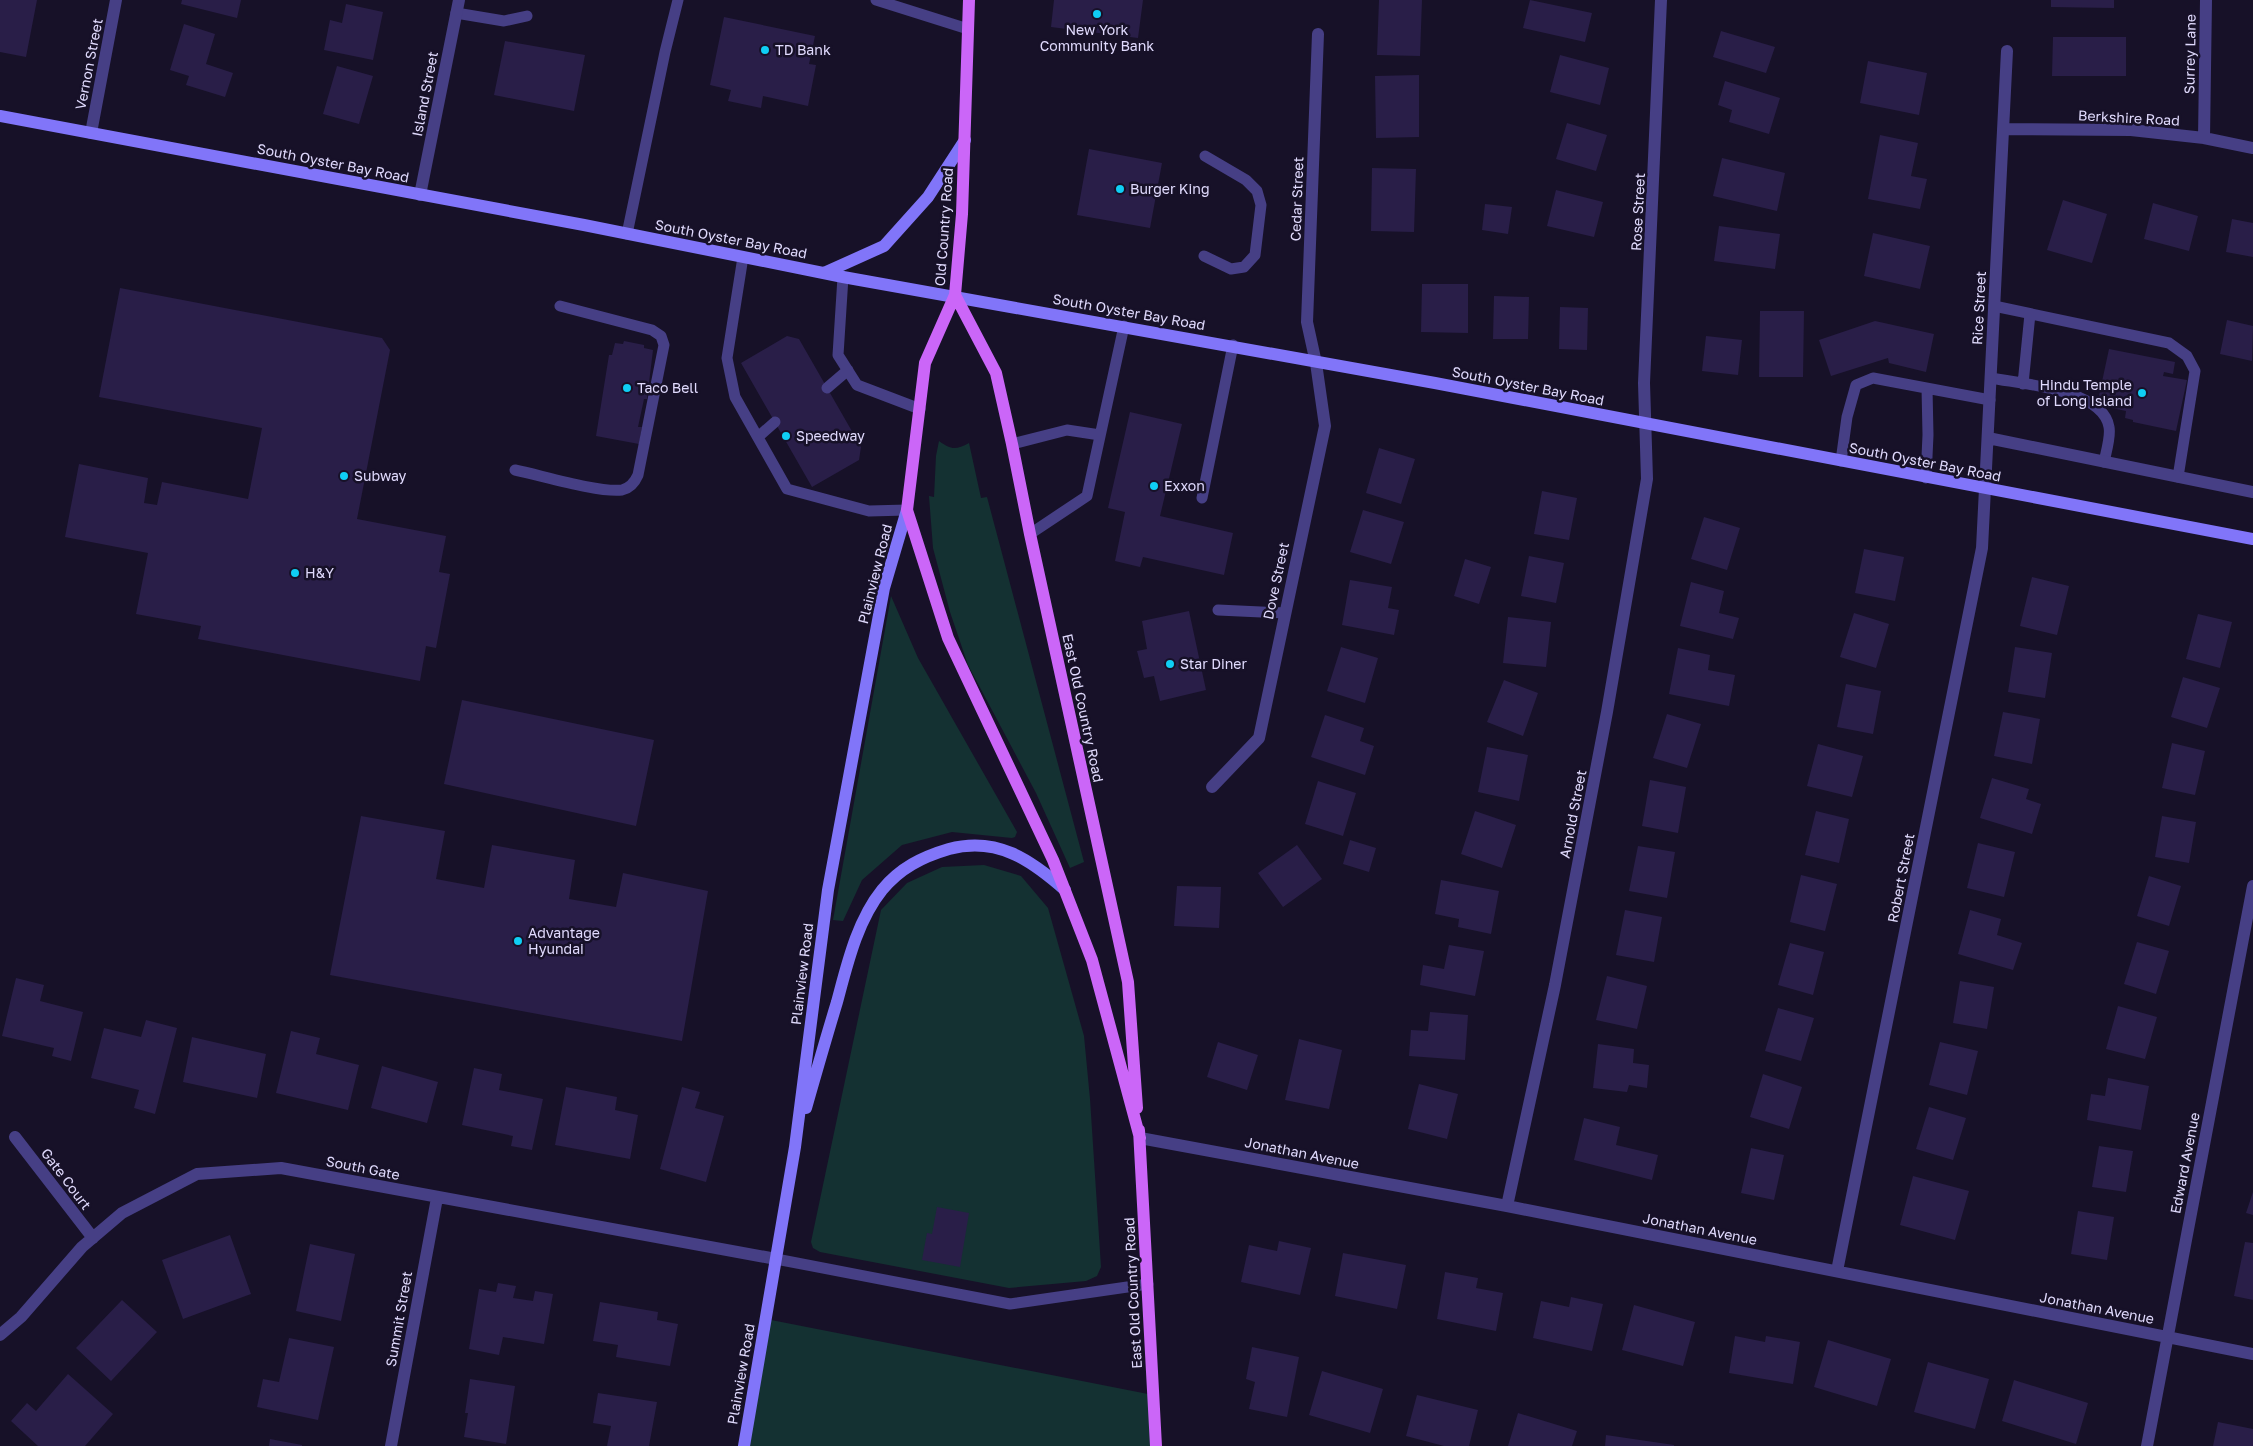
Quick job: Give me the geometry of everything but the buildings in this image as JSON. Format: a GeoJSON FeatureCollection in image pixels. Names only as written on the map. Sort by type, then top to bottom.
{"type":"FeatureCollection","features":[{"type":"Feature","properties":{"kind":"main road","name":"Old Country Road"},"geometry":{"type":"LineString","coordinates":[[907,510],[926,363],[955,295],[962,214],[969,0]]}},
{"type":"Feature","properties":{"kind":"main road","name":"South Oyster Bay Road"},"geometry":{"type":"LineString","coordinates":[[0,116],[824,273],[1232,345],[1316,363],[1434,383],[1646,425],[2253,539]]}},
{"type":"Feature","properties":{"kind":"main road"},"geometry":{"type":"LineString","coordinates":[[824,273],[884,246],[928,197],[965,140]]}},
{"type":"Feature","properties":{"kind":"main road","name":"East Old Country Road"},"geometry":{"type":"LineString","coordinates":[[955,295],[996,373],[1128,982],[1140,1138],[1156,1446]]}},
{"type":"Feature","properties":{"kind":"main road","name":"East Old Country Road"},"geometry":{"type":"LineString","coordinates":[[907,510],[948,638],[1065,890],[1092,960],[1140,1138]]}},
{"type":"Feature","properties":{"kind":"main road","name":"Plainview Road"},"geometry":{"type":"LineString","coordinates":[[744,1446],[794,1147],[828,890],[884,588],[907,510]]}},
{"type":"Feature","properties":{"kind":"main road"},"geometry":{"type":"LineString","coordinates":[[794,1147],[852,948],[871,907],[882,890],[896,875],[911,863],[932,854],[975,846],[1002,849],[1020,856],[1039,867],[1065,890]]}},
{"type":"Feature","properties":{"kind":"street","name":"Vernon Street"},"geometry":{"type":"LineString","coordinates":[[90,133],[116,0]]}},
{"type":"Feature","properties":{"kind":"street","name":"Rose Street"},"geometry":{"type":"LineString","coordinates":[[1646,425],[1644,386],[1661,0]]}},
{"type":"Feature","properties":{"kind":"street","name":"Surrey Lane"},"geometry":{"type":"LineString","coordinates":[[2204,138],[2206,0]]}},
{"type":"Feature","properties":{"kind":"street","name":"Island Street"},"geometry":{"type":"LineString","coordinates":[[420,195],[457,6]]}},
{"type":"Feature","properties":{"kind":"street","name":"Cedar Street"},"geometry":{"type":"LineString","coordinates":[[1316,363],[1307,322],[1318,34]]}},
{"type":"Feature","properties":{"kind":"street","name":"Rice Street"},"geometry":{"type":"LineString","coordinates":[[1986,489],[2007,51]]}},
{"type":"Feature","properties":{"kind":"street","name":"Berkshire Road"},"geometry":{"type":"LineString","coordinates":[[2003,129],[2131,130],[2204,138],[2253,148]]}},
{"type":"Feature","properties":{"kind":"street","name":"Dove Street"},"geometry":{"type":"LineString","coordinates":[[1212,787],[1259,738],[1325,426],[1316,363]]}},
{"type":"Feature","properties":{"kind":"street","name":"Arnold Street"},"geometry":{"type":"LineString","coordinates":[[1507,1206],[1555,985],[1607,712],[1647,479],[1646,425]]}},
{"type":"Feature","properties":{"kind":"street"},"geometry":{"type":"LineString","coordinates":[[1988,438],[2253,492]]}},
{"type":"Feature","properties":{"kind":"street","name":"Robert Street"},"geometry":{"type":"LineString","coordinates":[[1837,1272],[1982,548],[1986,489]]}},
{"type":"Feature","properties":{"kind":"street","name":"Edward Avenue"},"geometry":{"type":"LineString","coordinates":[[2147,1446],[2253,886]]}},
{"type":"Feature","properties":{"kind":"street","name":"Gate Court"},"geometry":{"type":"LineString","coordinates":[[15,1137],[93,1238]]}},
{"type":"Feature","properties":{"kind":"street","name":"Jonathan Avenue"},"geometry":{"type":"LineString","coordinates":[[1140,1138],[1507,1206],[2253,1354]]}},
{"type":"Feature","properties":{"kind":"street","name":"South Gate"},"geometry":{"type":"LineString","coordinates":[[0,1335],[21,1317],[82,1247],[122,1213],[197,1174],[281,1168],[776,1259]]}},
{"type":"Feature","properties":{"kind":"street","name":"Summit Street"},"geometry":{"type":"LineString","coordinates":[[391,1446],[437,1198]]}},
{"type":"Feature","properties":{"kind":"lane"},"geometry":{"type":"LineString","coordinates":[[627,234],[665,52],[678,0]]}},
{"type":"Feature","properties":{"kind":"lane"},"geometry":{"type":"LineString","coordinates":[[876,0],[968,29]]}},
{"type":"Feature","properties":{"kind":"lane"},"geometry":{"type":"LineString","coordinates":[[457,6],[504,21],[527,16]]}},
{"type":"Feature","properties":{"kind":"lane"},"geometry":{"type":"LineString","coordinates":[[1204,256],[1231,269],[1244,267],[1255,256],[1261,205],[1257,191],[1246,180],[1205,156]]}},
{"type":"Feature","properties":{"kind":"lane"},"geometry":{"type":"LineString","coordinates":[[743,257],[727,358],[735,397],[787,489],[869,510],[907,510]]}},
{"type":"Feature","properties":{"kind":"lane"},"geometry":{"type":"LineString","coordinates":[[843,276],[838,355],[857,385],[920,408]]}},
{"type":"Feature","properties":{"kind":"lane"},"geometry":{"type":"LineString","coordinates":[[514,470],[607,490],[624,490],[635,482],[638,475],[664,345],[660,336],[652,330],[560,306]]}},
{"type":"Feature","properties":{"kind":"lane"},"geometry":{"type":"LineString","coordinates":[[1994,306],[2169,343],[2188,356],[2195,371],[2178,477]]}},
{"type":"Feature","properties":{"kind":"lane"},"geometry":{"type":"LineString","coordinates":[[2023,384],[2030,314]]}},
{"type":"Feature","properties":{"kind":"lane"},"geometry":{"type":"LineString","coordinates":[[1030,534],[1087,496],[1124,326]]}},
{"type":"Feature","properties":{"kind":"lane"},"geometry":{"type":"LineString","coordinates":[[1202,498],[1232,345]]}},
{"type":"Feature","properties":{"kind":"lane"},"geometry":{"type":"LineString","coordinates":[[827,388],[848,370]]}},
{"type":"Feature","properties":{"kind":"lane"},"geometry":{"type":"LineString","coordinates":[[1841,461],[1847,417],[1856,385],[1873,378],[1990,400]]}},
{"type":"Feature","properties":{"kind":"lane"},"geometry":{"type":"LineString","coordinates":[[1991,378],[2067,392],[2094,405],[2104,415],[2110,428],[2104,462]]}},
{"type":"Feature","properties":{"kind":"lane"},"geometry":{"type":"LineString","coordinates":[[1926,478],[1928,435],[1927,388]]}},
{"type":"Feature","properties":{"kind":"lane"},"geometry":{"type":"LineString","coordinates":[[758,437],[775,422]]}},
{"type":"Feature","properties":{"kind":"lane"},"geometry":{"type":"LineString","coordinates":[[1012,444],[1067,430],[1100,435]]}},
{"type":"Feature","properties":{"kind":"lane"},"geometry":{"type":"LineString","coordinates":[[1218,610],[1285,613]]}},
{"type":"Feature","properties":{"kind":"lane"},"geometry":{"type":"LineString","coordinates":[[776,1259],[1010,1304],[1148,1284]]}},
{"type":"Feature","properties":{"kind":"green space"},"geometry":{"type":"Polygon","coordinates":[[[939,441],[954,448],[969,443],[981,498],[987,497],[1084,862],[1070,868],[1036,793],[968,665],[950,612],[933,548],[929,496],[934,497],[936,456],[939,441]]]}},
{"type":"Feature","properties":{"kind":"green space"},"geometry":{"type":"Polygon","coordinates":[[[891,596],[918,658],[1017,832],[1015,837],[1012,838],[952,832],[902,845],[862,880],[843,921],[833,920],[891,596]]]}},
{"type":"Feature","properties":{"kind":"green space"},"geometry":{"type":"Polygon","coordinates":[[[984,865],[1021,876],[1048,908],[1084,1036],[1101,1267],[1097,1276],[1086,1281],[1009,1288],[820,1252],[813,1248],[811,1242],[881,910],[907,883],[942,867],[984,865]]]}},
{"type":"Feature","properties":{"kind":"green space"},"geometry":{"type":"Polygon","coordinates":[[[766,1319],[1153,1395],[1156,1446],[744,1446],[766,1319]]]}},
{"type":"Feature","properties":{"kind":"place","name":"New York Community Bank"},"geometry":{"type":"Point","coordinates":[1097,14]}},
{"type":"Feature","properties":{"kind":"place","name":"TD Bank"},"geometry":{"type":"Point","coordinates":[765,50]}},
{"type":"Feature","properties":{"kind":"place","name":"Burger King"},"geometry":{"type":"Point","coordinates":[1120,189]}},
{"type":"Feature","properties":{"kind":"place","name":"Taco Bell"},"geometry":{"type":"Point","coordinates":[627,388]}},
{"type":"Feature","properties":{"kind":"place","name":"Hindu Temple of Long Island"},"geometry":{"type":"Point","coordinates":[2142,393]}},
{"type":"Feature","properties":{"kind":"place","name":"Speedway"},"geometry":{"type":"Point","coordinates":[786,436]}},
{"type":"Feature","properties":{"kind":"place","name":"Subway"},"geometry":{"type":"Point","coordinates":[344,476]}},
{"type":"Feature","properties":{"kind":"place","name":"Exxon"},"geometry":{"type":"Point","coordinates":[1154,486]}},
{"type":"Feature","properties":{"kind":"place","name":"H&Y"},"geometry":{"type":"Point","coordinates":[295,573]}},
{"type":"Feature","properties":{"kind":"place","name":"Star Diner"},"geometry":{"type":"Point","coordinates":[1170,664]}},
{"type":"Feature","properties":{"kind":"place","name":"Advantage Hyundai"},"geometry":{"type":"Point","coordinates":[518,941]}}]}
